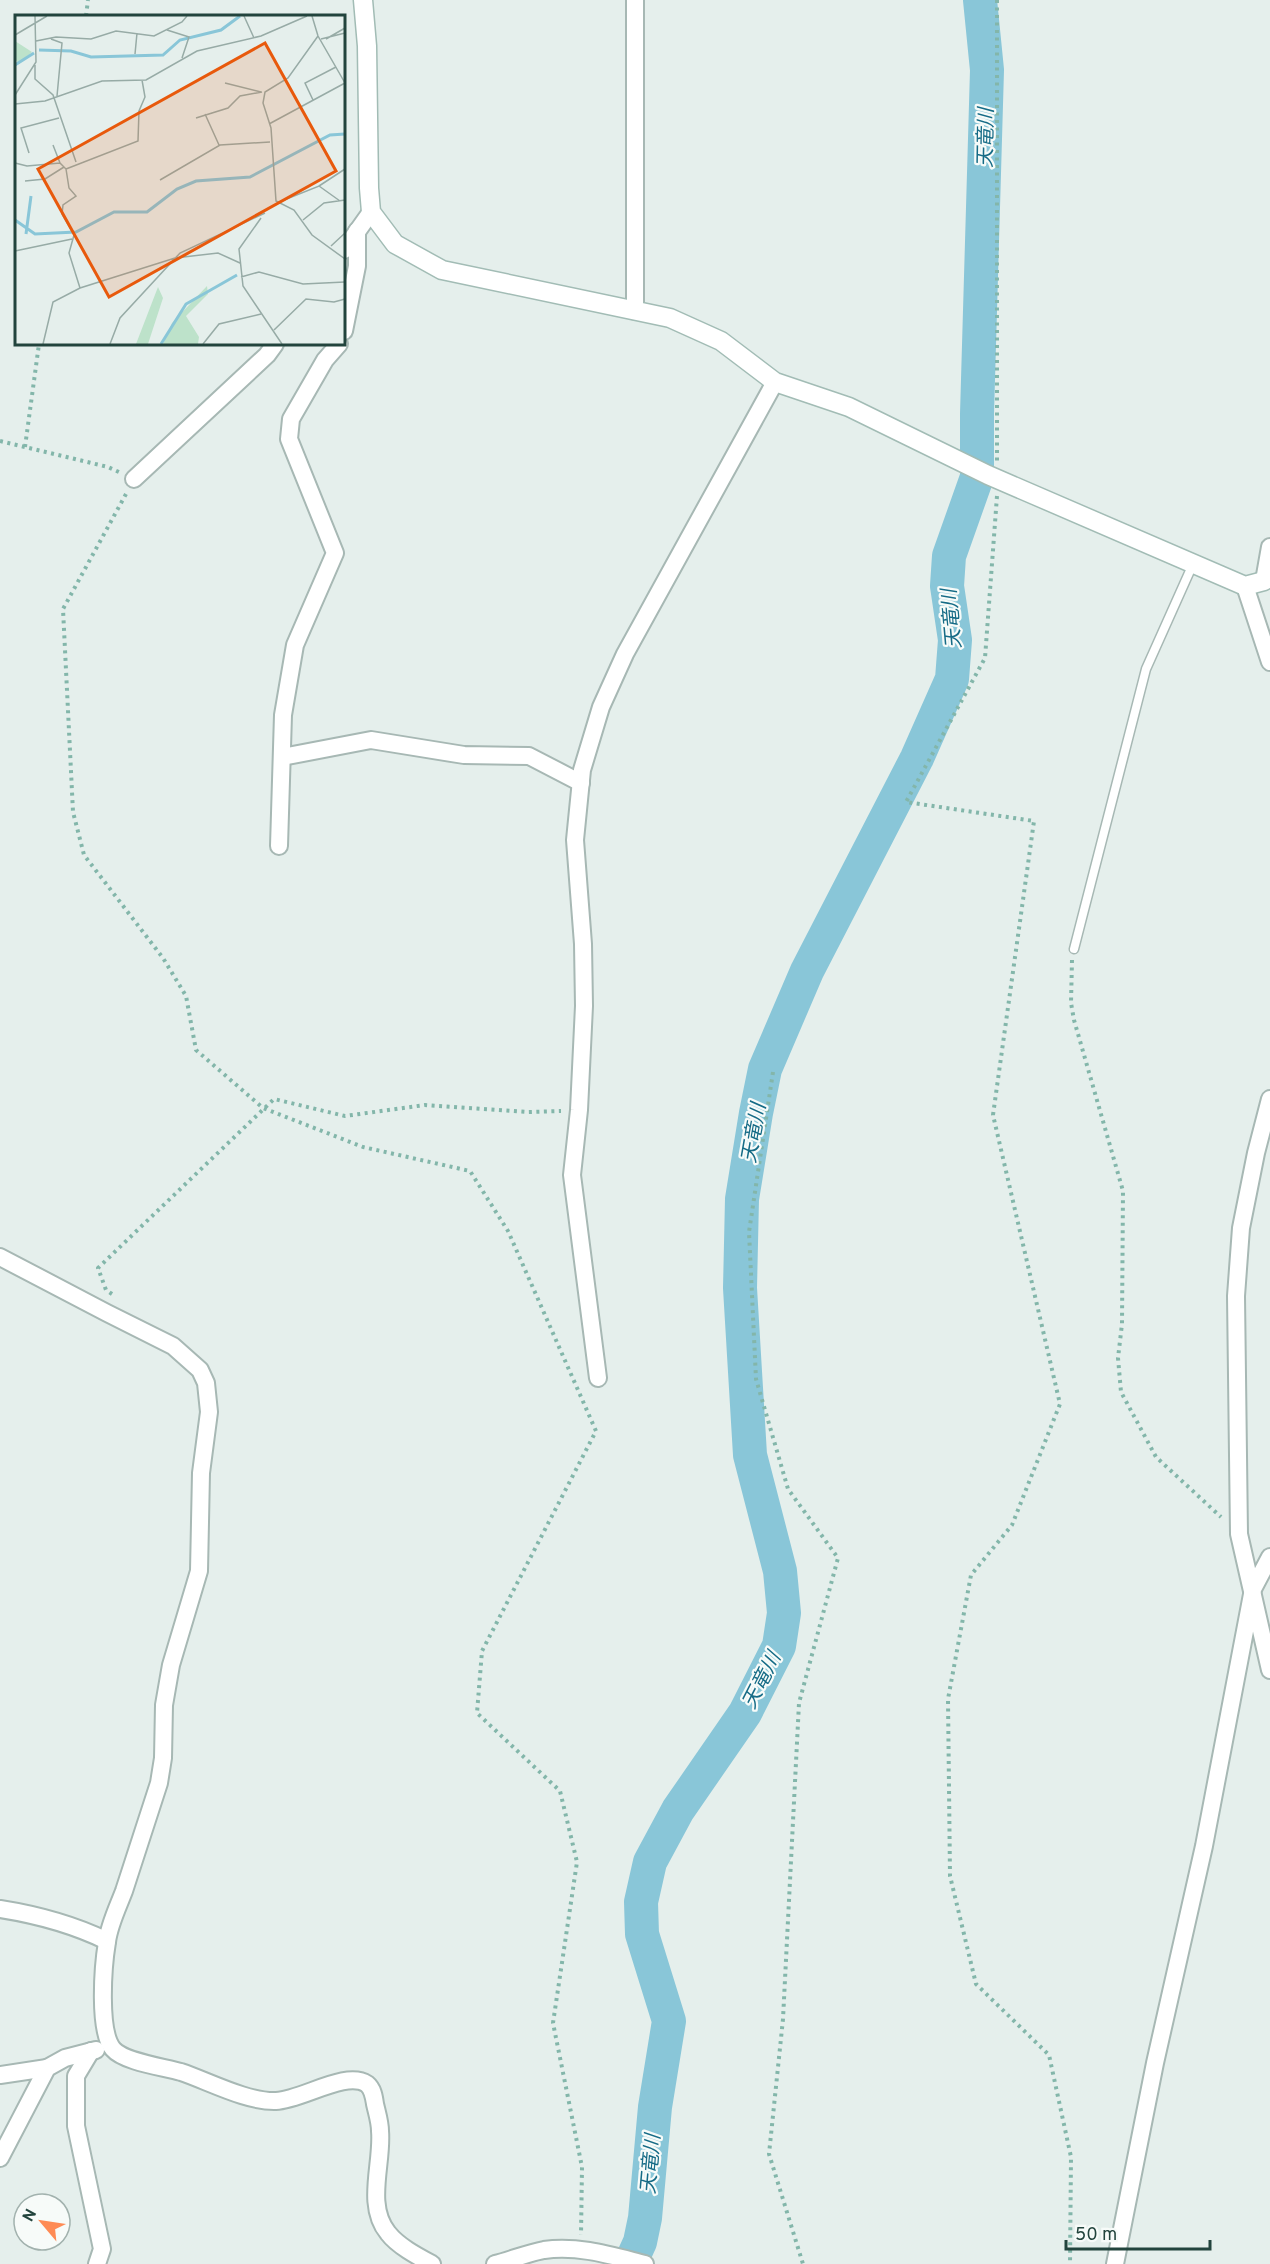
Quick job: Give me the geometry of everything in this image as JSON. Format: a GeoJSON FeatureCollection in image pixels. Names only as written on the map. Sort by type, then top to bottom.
{"type":"FeatureCollection","features":[{"type":"Feature","properties":{"kind":"street"},"geometry":{"type":"LineString","coordinates":[[363,0],[367,46],[371,212],[395,244],[442,270],[670,318],[721,341],[775,382],[849,407],[993,477],[1245,585],[1267,579],[1270,547]]}},
{"type":"Feature","properties":{"kind":"street"},"geometry":{"type":"LineString","coordinates":[[634,311],[635,0]]}},
{"type":"Feature","properties":{"kind":"street"},"geometry":{"type":"LineString","coordinates":[[345,249],[371,212]]}},
{"type":"Feature","properties":{"kind":"street"},"geometry":{"type":"LineString","coordinates":[[345,326],[357,266],[357,231]]}},
{"type":"Feature","properties":{"kind":"street"},"geometry":{"type":"LineString","coordinates":[[134,478],[267,355],[274,345]]}},
{"type":"Feature","properties":{"kind":"street"},"geometry":{"type":"LineString","coordinates":[[279,846],[283,715],[296,645],[335,553],[289,439],[291,419],[326,360],[338,345]]}},
{"type":"Feature","properties":{"kind":"street"},"geometry":{"type":"LineString","coordinates":[[598,1378],[572,1175],[579,1110],[584,985],[583,944],[574,840],[582,770],[601,707],[625,654],[775,382]]}},
{"type":"Feature","properties":{"kind":"street"},"geometry":{"type":"LineString","coordinates":[[1245,585],[1270,662]]}},
{"type":"Feature","properties":{"kind":"street"},"geometry":{"type":"LineString","coordinates":[[282,757],[371,740],[464,755],[529,756],[581,783]]}},
{"type":"Feature","properties":{"kind":"street"},"geometry":{"type":"LineString","coordinates":[[1270,1099],[1256,1153],[1241,1228],[1236,1296],[1239,1534],[1270,1670]]}},
{"type":"Feature","properties":{"kind":"street"},"geometry":{"type":"LineString","coordinates":[[0,1257],[173,1346],[200,1370],[206,1383],[208,1396],[210,1412],[201,1473],[199,1571],[171,1665],[164,1704],[163,1758],[159,1783],[107,1941],[102,2020],[105,2035],[118,2054],[253,2098],[274,2101],[295,2098],[340,2081],[354,2080],[369,2085],[373,2092],[380,2132],[377,2191],[380,2219],[388,2233],[400,2244],[432,2264]]}},
{"type":"Feature","properties":{"kind":"street"},"geometry":{"type":"LineString","coordinates":[[1115,2264],[1155,2062],[1204,1846],[1253,1589],[1270,1557]]}},
{"type":"Feature","properties":{"kind":"street"},"geometry":{"type":"LineString","coordinates":[[0,1909],[58,1921],[107,1941]]}},
{"type":"Feature","properties":{"kind":"street"},"geometry":{"type":"LineString","coordinates":[[0,2075],[47,2068],[65,2058],[112,2048]]}},
{"type":"Feature","properties":{"kind":"street"},"geometry":{"type":"LineString","coordinates":[[91,2051],[76,2076],[76,2126],[102,2249],[97,2264]]}},
{"type":"Feature","properties":{"kind":"street"},"geometry":{"type":"LineString","coordinates":[[0,2158],[47,2068]]}},
{"type":"Feature","properties":{"kind":"street"},"geometry":{"type":"LineString","coordinates":[[495,2264],[544,2250],[586,2251],[645,2264]]}},
{"type":"Feature","properties":{"kind":"lane"},"geometry":{"type":"LineString","coordinates":[[1074,949],[1146,669],[1194,563]]}},
{"type":"Feature","properties":{"kind":"path"},"geometry":{"type":"LineString","coordinates":[[86,15],[88,0]]}},
{"type":"Feature","properties":{"kind":"path"},"geometry":{"type":"LineString","coordinates":[[997,0],[993,477],[985,658],[906,802],[1034,821],[993,1115],[1060,1404],[1012,1525],[971,1575],[948,1699],[950,1876],[976,1984],[1048,2055],[1071,2157],[1070,2264]]}},
{"type":"Feature","properties":{"kind":"path"},"geometry":{"type":"LineString","coordinates":[[25,447],[39,345]]}},
{"type":"Feature","properties":{"kind":"path"},"geometry":{"type":"LineString","coordinates":[[0,441],[108,467],[134,478],[63,609],[73,812],[84,855],[163,958],[186,996],[196,1050],[263,1108],[363,1147],[471,1172],[508,1231],[596,1431],[482,1651],[477,1713],[560,1791],[577,1862],[553,2023],[582,2167],[586,2251]]}},
{"type":"Feature","properties":{"kind":"path"},"geometry":{"type":"LineString","coordinates":[[1074,949],[1071,1003],[1123,1191],[1122,1324],[1118,1358],[1121,1392],[1156,1456],[1239,1534]]}},
{"type":"Feature","properties":{"kind":"path"},"geometry":{"type":"LineString","coordinates":[[773,1072],[750,1232],[756,1379],[789,1489],[837,1558],[799,1703],[783,2019],[769,2154],[803,2264]]}},
{"type":"Feature","properties":{"kind":"path"},"geometry":{"type":"LineString","coordinates":[[115,1296],[106,1290],[98,1268],[274,1099],[345,1116],[425,1105],[528,1112],[579,1110]]}},
{"type":"Feature","properties":{"kind":"waterway","name":"天竜川"},"geometry":{"type":"LineString","coordinates":[[630,2264],[640,2242],[645,2218],[655,2107],[669,2021],[642,1934],[641,1902],[650,1862],[678,1810],[745,1713],[779,1646],[784,1613],[780,1571],[750,1455],[740,1288],[742,1199],[756,1113],[765,1069],[807,971],[917,758],[952,679],[955,640],[947,586],[949,556],[977,477],[987,70],[980,0]]}}]}
